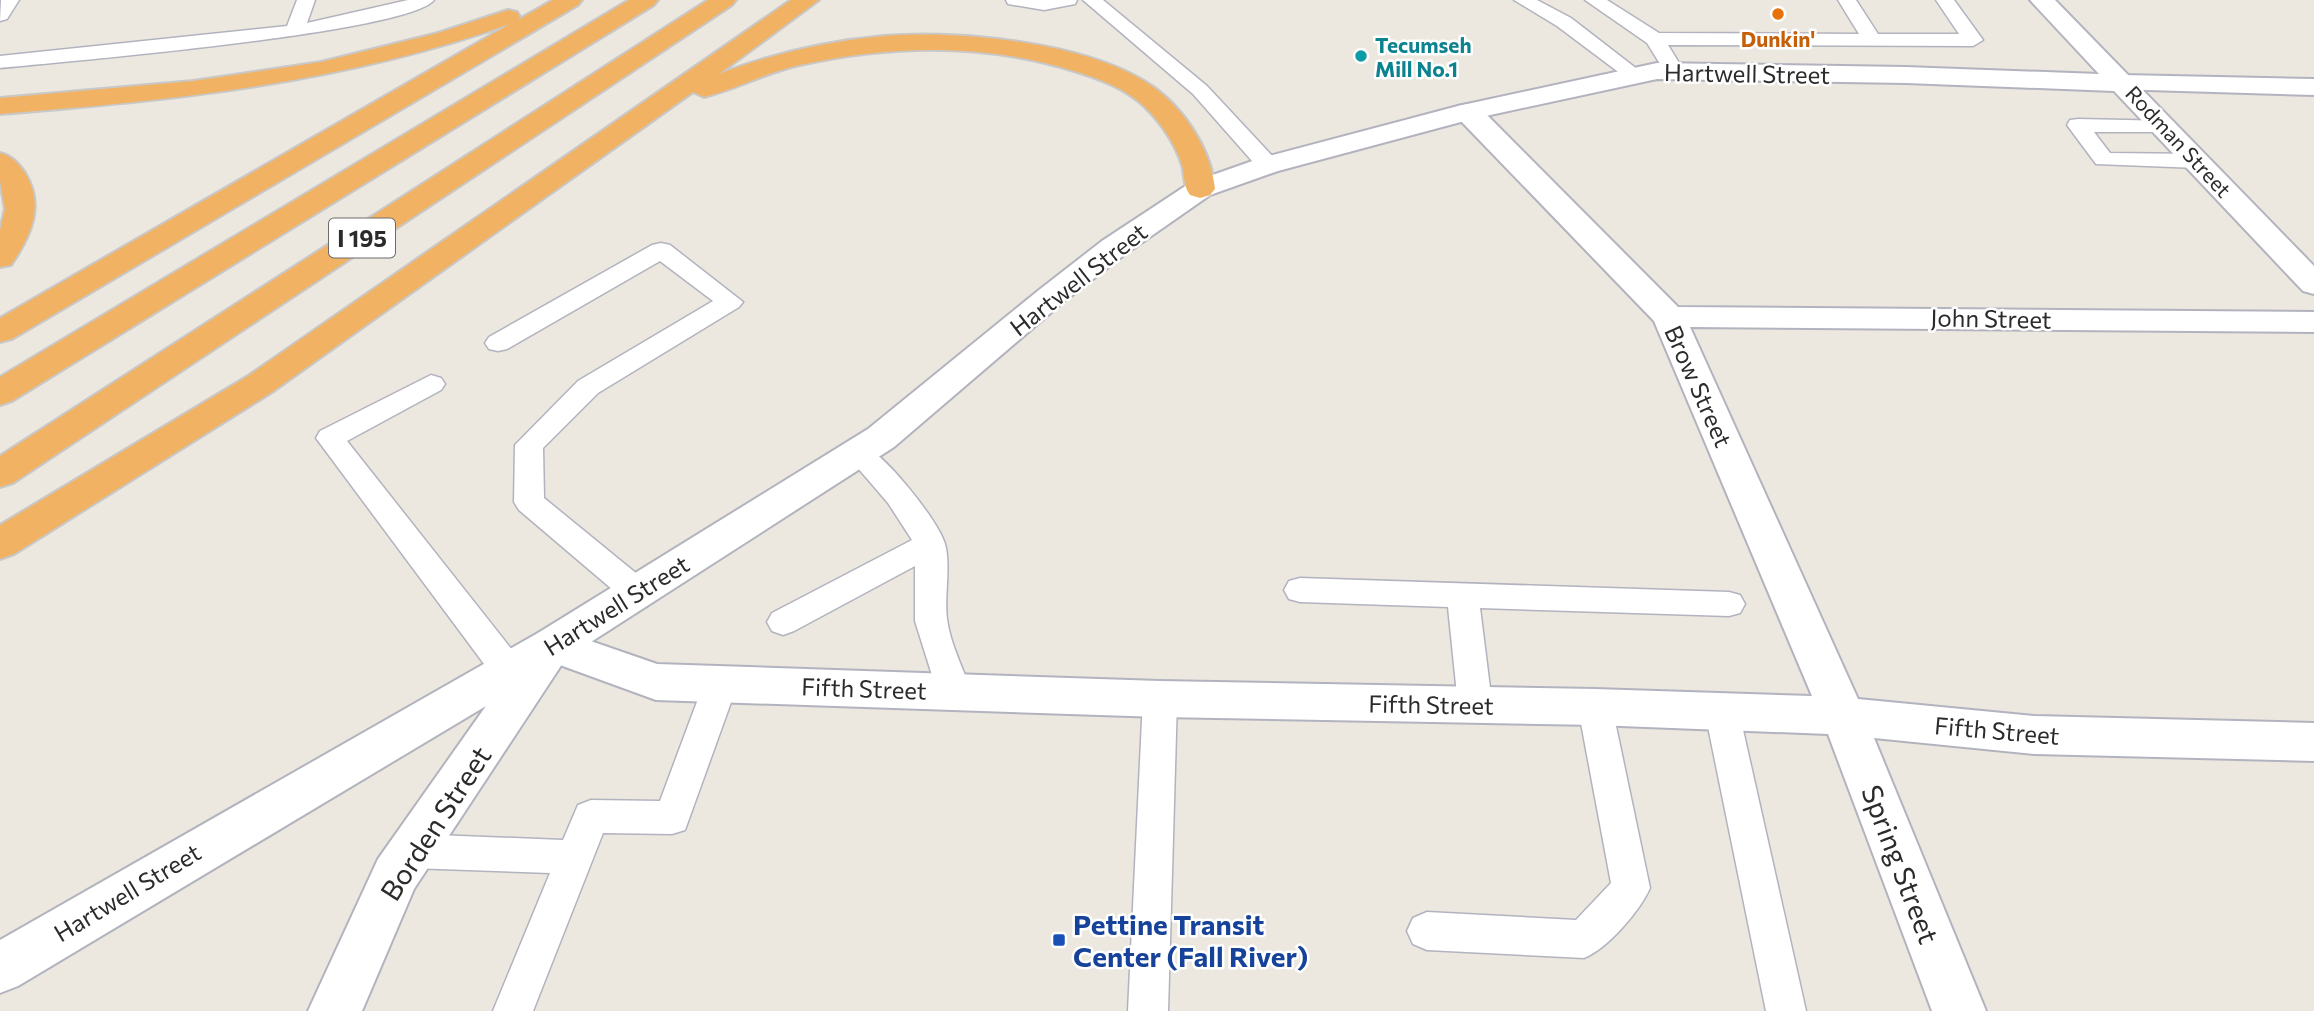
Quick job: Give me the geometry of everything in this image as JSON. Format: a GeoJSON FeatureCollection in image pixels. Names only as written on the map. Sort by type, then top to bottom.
{"type":"FeatureCollection","features":[{"type":"Feature","properties":{"kind":"highway"},"geometry":{"type":"LineString","coordinates":[[0,107],[196,90],[316,71],[428,44],[492,23],[549,0]]}},
{"type":"Feature","properties":{"kind":"highway"},"geometry":{"type":"LineString","coordinates":[[0,332],[570,0]]}},
{"type":"Feature","properties":{"kind":"highway","name":"I 195"},"geometry":{"type":"LineString","coordinates":[[0,393],[646,0]]}},
{"type":"Feature","properties":{"kind":"highway","name":"I 195"},"geometry":{"type":"LineString","coordinates":[[0,474],[724,0]]}},
{"type":"Feature","properties":{"kind":"highway"},"geometry":{"type":"LineString","coordinates":[[0,544],[250,391],[807,0]]}},
{"type":"Feature","properties":{"kind":"highway"},"geometry":{"type":"LineString","coordinates":[[610,140],[692,94],[779,62],[874,46],[975,45],[1059,58],[1115,76],[1138,88],[1155,103],[1187,143],[1198,164],[1200,189]]}},
{"type":"Feature","properties":{"kind":"highway"},"geometry":{"type":"LineString","coordinates":[[0,162],[16,181],[21,204],[21,218],[0,258]]}},
{"type":"Feature","properties":{"kind":"main road","name":"Rodman Street"},"geometry":{"type":"LineString","coordinates":[[2042,0],[2314,285]]}},
{"type":"Feature","properties":{"kind":"main road","name":"Hartwell Street"},"geometry":{"type":"LineString","coordinates":[[0,968],[553,645],[881,439],[1060,289],[1113,248],[1200,189],[1268,164],[1468,112],[1657,71],[2314,87]]}},
{"type":"Feature","properties":{"kind":"main road","name":"Brow Street"},"geometry":{"type":"LineString","coordinates":[[1468,112],[1669,317],[1843,716]]}},
{"type":"Feature","properties":{"kind":"main road","name":"John Street"},"geometry":{"type":"LineString","coordinates":[[1669,317],[2314,322]]}},
{"type":"Feature","properties":{"kind":"main road","name":"Fifth Street"},"geometry":{"type":"LineString","coordinates":[[553,645],[656,682],[1160,699],[1475,704],[1843,716],[2035,735],[2314,743]]}},
{"type":"Feature","properties":{"kind":"main road","name":"Borden Street"},"geometry":{"type":"LineString","coordinates":[[335,1011],[395,875],[553,645]]}},
{"type":"Feature","properties":{"kind":"main road","name":"Spring Street"},"geometry":{"type":"LineString","coordinates":[[1843,716],[1959,1011]]}},
{"type":"Feature","properties":{"kind":"lane"},"geometry":{"type":"LineString","coordinates":[[0,15],[10,0]]}},
{"type":"Feature","properties":{"kind":"lane"},"geometry":{"type":"LineString","coordinates":[[295,31],[306,0]]}},
{"type":"Feature","properties":{"kind":"lane"},"geometry":{"type":"LineString","coordinates":[[0,62],[295,31],[425,0]]}},
{"type":"Feature","properties":{"kind":"lane"},"geometry":{"type":"LineString","coordinates":[[1015,0],[1044,4],[1068,0]]}},
{"type":"Feature","properties":{"kind":"lane"},"geometry":{"type":"LineString","coordinates":[[1092,0],[1200,90],[1268,164]]}},
{"type":"Feature","properties":{"kind":"lane"},"geometry":{"type":"LineString","coordinates":[[1523,0],[1564,22],[1636,76]]}},
{"type":"Feature","properties":{"kind":"lane"},"geometry":{"type":"LineString","coordinates":[[1847,0],[1872,39]]}},
{"type":"Feature","properties":{"kind":"lane"},"geometry":{"type":"LineString","coordinates":[[1655,39],[1973,40],[1945,0]]}},
{"type":"Feature","properties":{"kind":"lane"},"geometry":{"type":"LineString","coordinates":[[1602,2],[1655,39],[1674,71]]}},
{"type":"Feature","properties":{"kind":"lane"},"geometry":{"type":"LineString","coordinates":[[1903,40],[1928,76]]}},
{"type":"Feature","properties":{"kind":"lane"},"geometry":{"type":"LineString","coordinates":[[2165,126],[2078,125],[2104,159],[2198,161]]}},
{"type":"Feature","properties":{"kind":"lane"},"geometry":{"type":"LineString","coordinates":[[498,344],[661,250],[730,302],[588,387],[528,445],[530,502],[637,592]]}},
{"type":"Feature","properties":{"kind":"lane"},"geometry":{"type":"LineString","coordinates":[[430,384],[330,438],[508,670]]}},
{"type":"Feature","properties":{"kind":"lane"},"geometry":{"type":"LineString","coordinates":[[859,453],[902,498],[930,544],[931,621],[954,691]]}},
{"type":"Feature","properties":{"kind":"lane"},"geometry":{"type":"LineString","coordinates":[[783,622],[930,544]]}},
{"type":"Feature","properties":{"kind":"lane"},"geometry":{"type":"LineString","coordinates":[[1300,590],[1729,604]]}},
{"type":"Feature","properties":{"kind":"lane"},"geometry":{"type":"LineString","coordinates":[[1462,595],[1475,704]]}},
{"type":"Feature","properties":{"kind":"lane"},"geometry":{"type":"LineString","coordinates":[[513,1011],[591,816],[672,818],[721,683]]}},
{"type":"Feature","properties":{"kind":"lane"},"geometry":{"type":"LineString","coordinates":[[1148,1011],[1160,699]]}},
{"type":"Feature","properties":{"kind":"lane"},"geometry":{"type":"LineString","coordinates":[[1427,931],[1584,939],[1631,888],[1595,707]]}},
{"type":"Feature","properties":{"kind":"lane"},"geometry":{"type":"LineString","coordinates":[[1722,712],[1786,1011]]}},
{"type":"Feature","properties":{"kind":"lane"},"geometry":{"type":"LineString","coordinates":[[411,851],[575,857]]}},
{"type":"Feature","properties":{"kind":"place","name":"Dunkin'"},"geometry":{"type":"Point","coordinates":[1778,14]}},
{"type":"Feature","properties":{"kind":"place","name":"Tecumseh Mill No.1"},"geometry":{"type":"Point","coordinates":[1361,56]}},
{"type":"Feature","properties":{"kind":"place","name":"Pettine Transit Center (Fall River)"},"geometry":{"type":"Point","coordinates":[1059,940]}}]}
